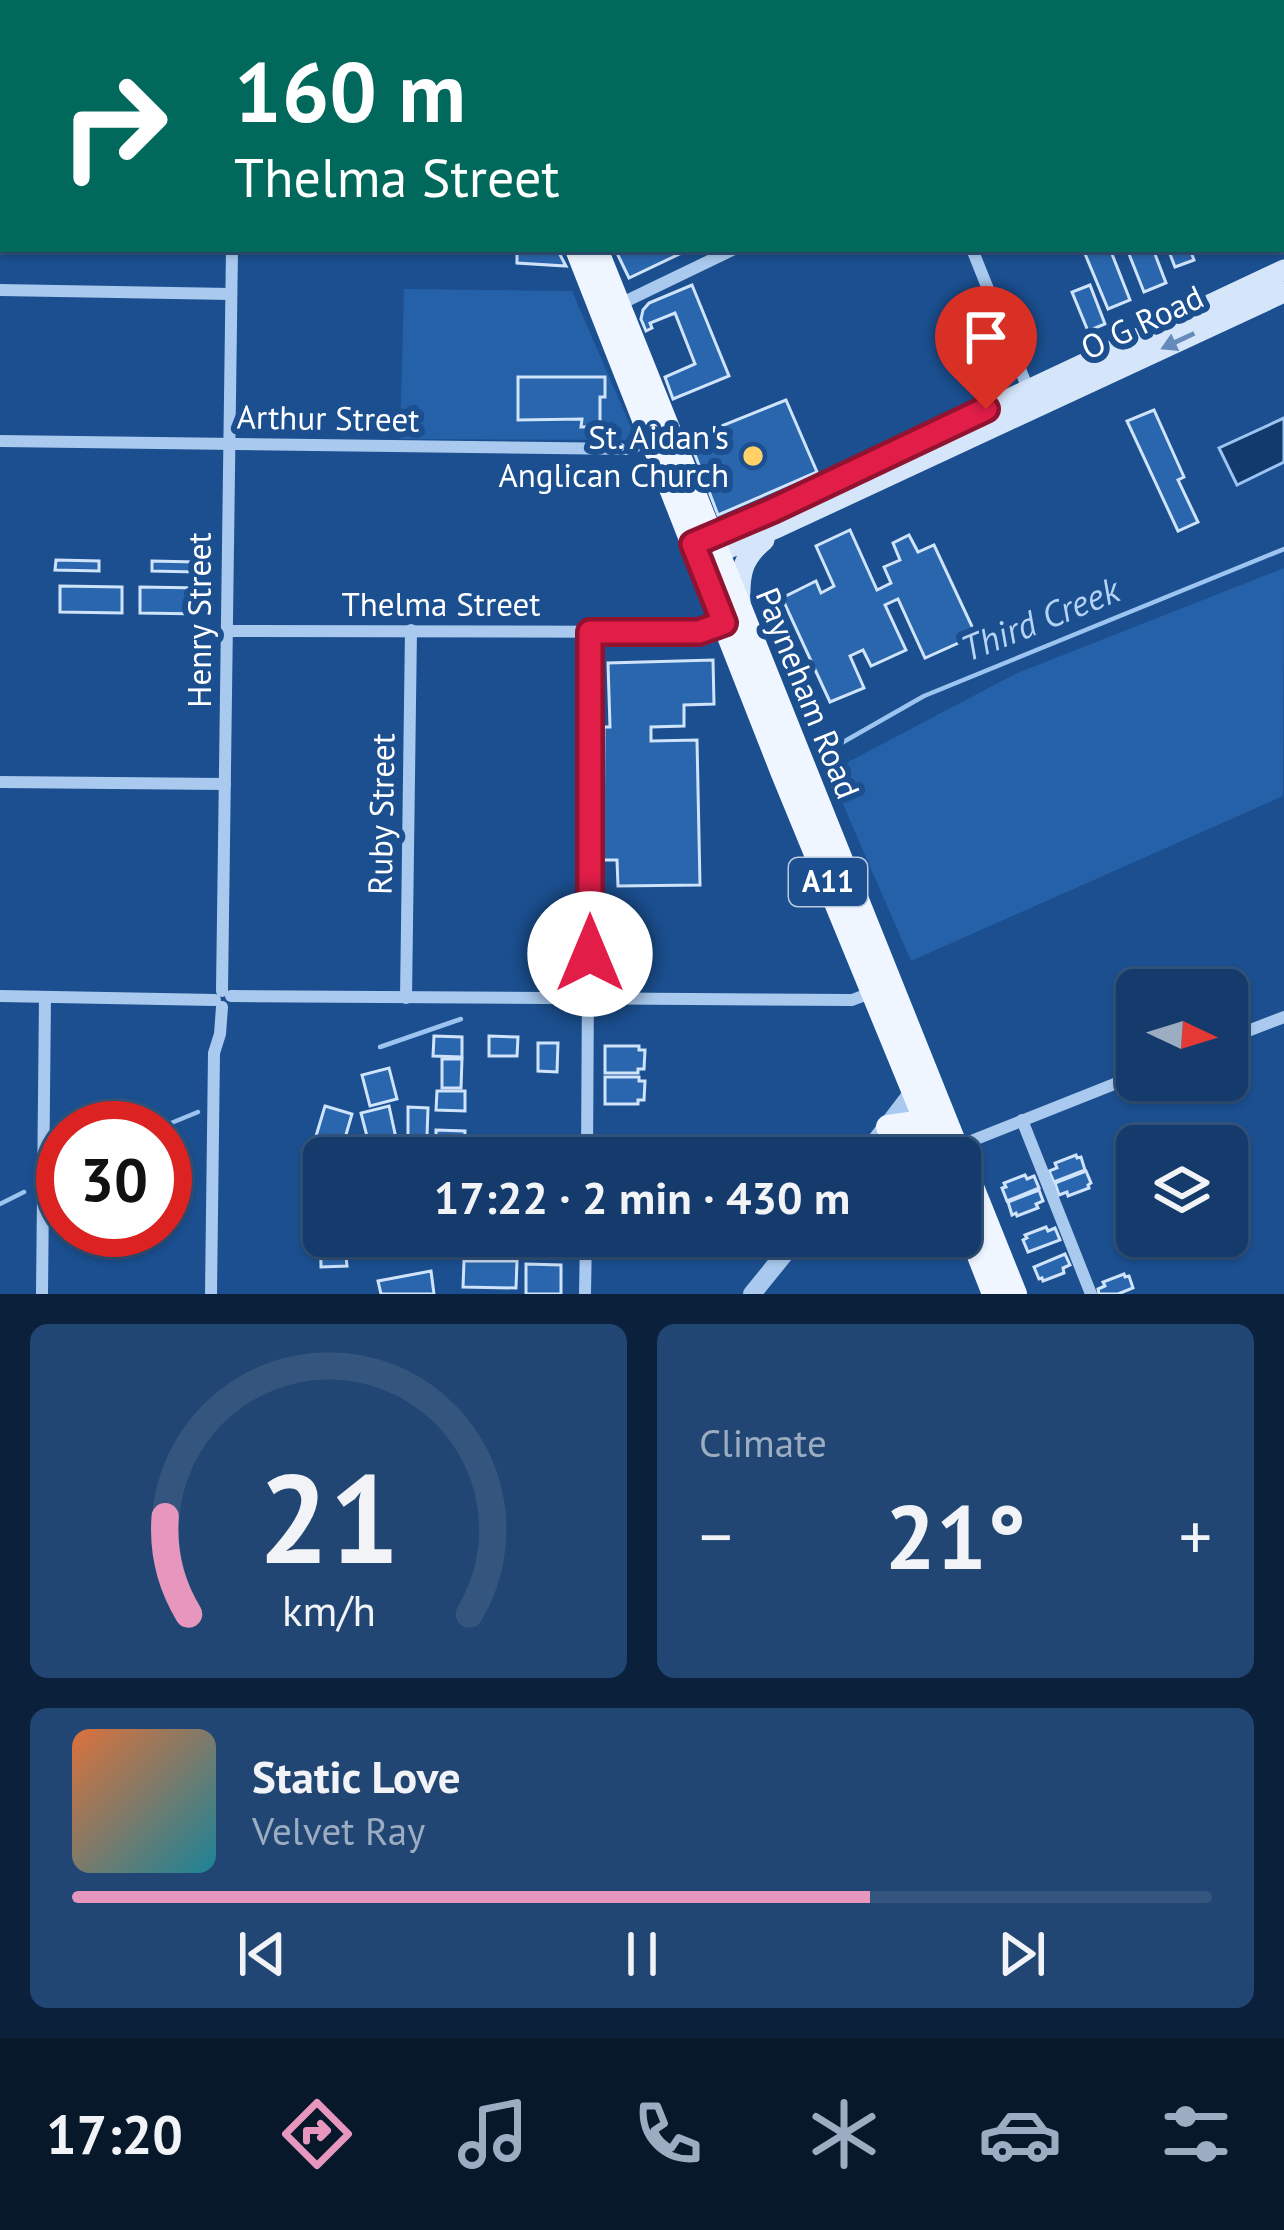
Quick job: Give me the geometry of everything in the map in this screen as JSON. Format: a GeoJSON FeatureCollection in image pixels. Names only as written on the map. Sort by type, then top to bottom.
{"type":"FeatureCollection","features":[{"type":"Feature","properties":{"kind":"main road","name":"Payneham Road"},"geometry":{"type":"LineString","coordinates":[[579,252],[652,437],[705,549]]}},
{"type":"Feature","properties":{"kind":"main road","name":"Payneham Road"},"geometry":{"type":"LineString","coordinates":[[597,252],[732,618],[782,771],[882,988],[915,1047],[939,1106],[945,1137]]}},
{"type":"Feature","properties":{"kind":"main road","name":"O G Road"},"geometry":{"type":"LineString","coordinates":[[705,549],[778,527],[1284,269]]}},
{"type":"Feature","properties":{"kind":"main road","name":"O G Road"},"geometry":{"type":"LineString","coordinates":[[705,549],[1032,398],[1284,292]]}},
{"type":"Feature","properties":{"kind":"main road"},"geometry":{"type":"LineString","coordinates":[[732,618],[743,563],[778,527]]}},
{"type":"Feature","properties":{"kind":"main road","name":"Payneham Road"},"geometry":{"type":"LineString","coordinates":[[882,988],[914,1091],[935,1137]]}},
{"type":"Feature","properties":{"kind":"main road"},"geometry":{"type":"LineString","coordinates":[[915,1047],[920,1070],[914,1091],[936,1100],[939,1106]]}},
{"type":"Feature","properties":{"kind":"main road"},"geometry":{"type":"LineString","coordinates":[[888,1127],[909,1124],[931,1132]]}},
{"type":"Feature","properties":{"kind":"main road","name":"Payneham Road"},"geometry":{"type":"LineString","coordinates":[[981,1227],[1016,1294]]}},
{"type":"Feature","properties":{"kind":"main road"},"geometry":{"type":"LineString","coordinates":[[979,1257],[994,1294]]}},
{"type":"Feature","properties":{"kind":"street","name":"Henry Street"},"geometry":{"type":"LineString","coordinates":[[211,1294],[214,1053],[222,999],[232,252]]}},
{"type":"Feature","properties":{"kind":"street"},"geometry":{"type":"LineString","coordinates":[[618,305],[728,252]]}},
{"type":"Feature","properties":{"kind":"street"},"geometry":{"type":"LineString","coordinates":[[973,252],[1032,398]]}},
{"type":"Feature","properties":{"kind":"street"},"geometry":{"type":"LineString","coordinates":[[0,290],[231,294]]}},
{"type":"Feature","properties":{"kind":"street","name":"Arthur Street"},"geometry":{"type":"LineString","coordinates":[[0,441],[631,449],[652,437]]}},
{"type":"Feature","properties":{"kind":"street","name":"Thelma Street"},"geometry":{"type":"LineString","coordinates":[[227,631],[699,632],[732,618]]}},
{"type":"Feature","properties":{"kind":"street","name":"Ruby Street"},"geometry":{"type":"LineString","coordinates":[[406,998],[411,630]]}},
{"type":"Feature","properties":{"kind":"street"},"geometry":{"type":"LineString","coordinates":[[587,1137],[590,632]]}},
{"type":"Feature","properties":{"kind":"street"},"geometry":{"type":"LineString","coordinates":[[0,782],[225,784]]}},
{"type":"Feature","properties":{"kind":"street"},"geometry":{"type":"LineString","coordinates":[[0,996],[853,1000],[882,988]]}},
{"type":"Feature","properties":{"kind":"street"},"geometry":{"type":"LineString","coordinates":[[42,1294],[45,997]]}},
{"type":"Feature","properties":{"kind":"street"},"geometry":{"type":"LineString","coordinates":[[1248,1031],[1284,1017]]}},
{"type":"Feature","properties":{"kind":"street"},"geometry":{"type":"LineString","coordinates":[[981,1138],[1116,1083]]}},
{"type":"Feature","properties":{"kind":"street"},"geometry":{"type":"LineString","coordinates":[[880,1137],[914,1091]]}},
{"type":"Feature","properties":{"kind":"street"},"geometry":{"type":"LineString","coordinates":[[1022,1120],[1091,1294]]}},
{"type":"Feature","properties":{"kind":"street"},"geometry":{"type":"LineString","coordinates":[[585,1294],[586,1257]]}},
{"type":"Feature","properties":{"kind":"street"},"geometry":{"type":"LineString","coordinates":[[752,1294],[783,1257]]}},
{"type":"Feature","properties":{"kind":"shaded area"},"geometry":{"type":"Polygon","coordinates":[[[404,289],[572,291],[633,432],[625,440],[400,439],[404,289]]]}},
{"type":"Feature","properties":{"kind":"shaded area"},"geometry":{"type":"Polygon","coordinates":[[[1284,418],[1284,462],[1237,485],[1219,448],[1284,418]]]}},
{"type":"Feature","properties":{"kind":"shaded area"},"geometry":{"type":"Polygon","coordinates":[[[1284,568],[1283,796],[911,961],[829,772],[1015,674],[1284,568]]]}},
{"type":"Feature","properties":{"kind":"building"},"geometry":{"type":"Polygon","coordinates":[[[517,252],[559,252],[566,266],[517,263],[517,252]]]}},
{"type":"Feature","properties":{"kind":"building"},"geometry":{"type":"Polygon","coordinates":[[[616,252],[684,252],[629,278],[616,252]]]}},
{"type":"Feature","properties":{"kind":"building"},"geometry":{"type":"Polygon","coordinates":[[[1084,252],[1111,252],[1130,300],[1108,309],[1084,252]]]}},
{"type":"Feature","properties":{"kind":"building"},"geometry":{"type":"Polygon","coordinates":[[[1128,252],[1154,252],[1166,283],[1144,292],[1128,252]]]}},
{"type":"Feature","properties":{"kind":"building"},"geometry":{"type":"Polygon","coordinates":[[[1169,252],[1191,252],[1194,260],[1175,267],[1169,252]]]}},
{"type":"Feature","properties":{"kind":"building"},"geometry":{"type":"Polygon","coordinates":[[[692,285],[729,376],[673,399],[665,377],[695,364],[675,313],[650,323],[652,328],[646,331],[641,319],[649,303],[692,285]]]}},
{"type":"Feature","properties":{"kind":"building"},"geometry":{"type":"Polygon","coordinates":[[[1090,285],[1105,324],[1088,331],[1072,292],[1090,285]]]}},
{"type":"Feature","properties":{"kind":"building"},"geometry":{"type":"Polygon","coordinates":[[[518,377],[605,377],[600,427],[581,427],[582,419],[518,420],[518,377]]]}},
{"type":"Feature","properties":{"kind":"building","name":"St. Aidan's Anglican Church"},"geometry":{"type":"Polygon","coordinates":[[[786,400],[817,472],[718,515],[689,439],[786,400]]]}},
{"type":"Feature","properties":{"kind":"building"},"geometry":{"type":"Polygon","coordinates":[[[1154,410],[1198,522],[1178,531],[1127,421],[1154,410]]]}},
{"type":"Feature","properties":{"kind":"building"},"geometry":{"type":"Polygon","coordinates":[[[850,530],[877,590],[891,583],[884,567],[900,560],[893,543],[909,535],[918,552],[934,545],[976,635],[925,658],[898,599],[885,605],[906,650],[871,666],[863,650],[850,656],[864,688],[830,702],[782,598],[816,581],[821,593],[834,586],[816,546],[850,530]]]}},
{"type":"Feature","properties":{"kind":"building"},"geometry":{"type":"Polygon","coordinates":[[[56,560],[99,561],[99,571],[55,570],[56,560]]]}},
{"type":"Feature","properties":{"kind":"building"},"geometry":{"type":"Polygon","coordinates":[[[152,561],[196,562],[196,572],[152,571],[152,561]]]}},
{"type":"Feature","properties":{"kind":"building"},"geometry":{"type":"Polygon","coordinates":[[[60,586],[122,587],[122,613],[60,612],[60,586]]]}},
{"type":"Feature","properties":{"kind":"building"},"geometry":{"type":"Polygon","coordinates":[[[140,587],[202,588],[201,614],[140,613],[140,587]]]}},
{"type":"Feature","properties":{"kind":"building"},"geometry":{"type":"Polygon","coordinates":[[[713,660],[714,704],[684,705],[684,726],[651,727],[651,741],[697,740],[700,885],[618,886],[617,860],[603,860],[604,727],[610,727],[608,663],[713,660]]]}},
{"type":"Feature","properties":{"kind":"building"},"geometry":{"type":"Polygon","coordinates":[[[623,920],[640,920],[639,976],[603,972],[610,943],[623,943],[623,920]]]}},
{"type":"Feature","properties":{"kind":"building"},"geometry":{"type":"Polygon","coordinates":[[[434,1036],[462,1037],[462,1057],[433,1056],[434,1036]]]}},
{"type":"Feature","properties":{"kind":"building"},"geometry":{"type":"Polygon","coordinates":[[[489,1036],[518,1037],[517,1056],[489,1056],[489,1036]]]}},
{"type":"Feature","properties":{"kind":"building"},"geometry":{"type":"Polygon","coordinates":[[[538,1043],[558,1043],[557,1072],[538,1071],[538,1043]]]}},
{"type":"Feature","properties":{"kind":"building"},"geometry":{"type":"Polygon","coordinates":[[[605,1046],[639,1046],[645,1050],[644,1069],[605,1073],[605,1046]]]}},
{"type":"Feature","properties":{"kind":"building"},"geometry":{"type":"Polygon","coordinates":[[[442,1059],[462,1059],[461,1088],[442,1088],[442,1059]]]}},
{"type":"Feature","properties":{"kind":"building"},"geometry":{"type":"Polygon","coordinates":[[[389,1068],[397,1099],[370,1106],[362,1075],[389,1068]]]}},
{"type":"Feature","properties":{"kind":"building"},"geometry":{"type":"Polygon","coordinates":[[[605,1077],[639,1077],[645,1081],[644,1100],[605,1104],[605,1077]]]}},
{"type":"Feature","properties":{"kind":"building"},"geometry":{"type":"Polygon","coordinates":[[[437,1091],[465,1091],[465,1111],[436,1110],[437,1091]]]}},
{"type":"Feature","properties":{"kind":"building"},"geometry":{"type":"Polygon","coordinates":[[[325,1106],[352,1114],[345,1137],[316,1136],[325,1106]]]}},
{"type":"Feature","properties":{"kind":"building"},"geometry":{"type":"Polygon","coordinates":[[[389,1106],[396,1137],[367,1137],[361,1113],[389,1106]]]}},
{"type":"Feature","properties":{"kind":"building"},"geometry":{"type":"Polygon","coordinates":[[[408,1107],[428,1108],[427,1136],[408,1136],[408,1107]]]}},
{"type":"Feature","properties":{"kind":"building"},"geometry":{"type":"Polygon","coordinates":[[[436,1130],[465,1131],[465,1137],[436,1137],[436,1130]]]}},
{"type":"Feature","properties":{"kind":"building"},"geometry":{"type":"Polygon","coordinates":[[[1076,1155],[1085,1170],[1054,1182],[1049,1171],[1057,1168],[1055,1163],[1076,1155]]]}},
{"type":"Feature","properties":{"kind":"building"},"geometry":{"type":"Polygon","coordinates":[[[1086,1171],[1089,1188],[1059,1195],[1055,1183],[1086,1171]]]}},
{"type":"Feature","properties":{"kind":"building"},"geometry":{"type":"Polygon","coordinates":[[[1025,1175],[1027,1179],[1034,1176],[1039,1188],[1007,1201],[1004,1183],[1025,1175]]]}},
{"type":"Feature","properties":{"kind":"building"},"geometry":{"type":"Polygon","coordinates":[[[1039,1190],[1043,1201],[1036,1204],[1038,1208],[1012,1215],[1008,1202],[1039,1190]]]}},
{"type":"Feature","properties":{"kind":"building"},"geometry":{"type":"Polygon","coordinates":[[[1046,1227],[1048,1231],[1055,1228],[1060,1240],[1028,1252],[1025,1235],[1046,1227]]]}},
{"type":"Feature","properties":{"kind":"building"},"geometry":{"type":"Polygon","coordinates":[[[1065,1254],[1070,1265],[1063,1268],[1064,1273],[1039,1279],[1034,1267],[1065,1254]]]}},
{"type":"Feature","properties":{"kind":"building"},"geometry":{"type":"Polygon","coordinates":[[[321,1257],[346,1257],[347,1266],[321,1267],[321,1257]]]}},
{"type":"Feature","properties":{"kind":"building"},"geometry":{"type":"Polygon","coordinates":[[[464,1261],[517,1261],[516,1288],[463,1287],[464,1261]]]}},
{"type":"Feature","properties":{"kind":"building"},"geometry":{"type":"Polygon","coordinates":[[[526,1264],[561,1265],[561,1294],[526,1294],[526,1264]]]}},
{"type":"Feature","properties":{"kind":"building"},"geometry":{"type":"Polygon","coordinates":[[[431,1271],[434,1294],[381,1294],[378,1281],[431,1271]]]}},
{"type":"Feature","properties":{"kind":"building"},"geometry":{"type":"Polygon","coordinates":[[[1124,1274],[1133,1288],[1099,1294],[1103,1282],[1124,1274]]]}},
{"type":"Feature","properties":{"kind":"waterway","name":"Third Creek"},"geometry":{"type":"LineString","coordinates":[[824,753],[924,696],[1284,549]]}},
{"type":"Feature","properties":{"kind":"waterway","name":"Third Creek"},"geometry":{"type":"LineString","coordinates":[[380,1047],[461,1019]]}},
{"type":"Feature","properties":{"kind":"waterway","name":"Third Creek"},"geometry":{"type":"LineString","coordinates":[[192,1114],[198,1112]]}},
{"type":"Feature","properties":{"kind":"waterway","name":"Third Creek"},"geometry":{"type":"LineString","coordinates":[[0,1204],[24,1192]]}},
{"type":"Feature","properties":{"kind":"place","name":"St. Aidan's Anglican Church"},"geometry":{"type":"Point","coordinates":[753,456]}},
{"type":"Feature","properties":{"kind":"route"},"geometry":{"type":"LineString","coordinates":[[590,954],[590,632],[699,632],[724,623],[693,544],[986,409]]}}]}
